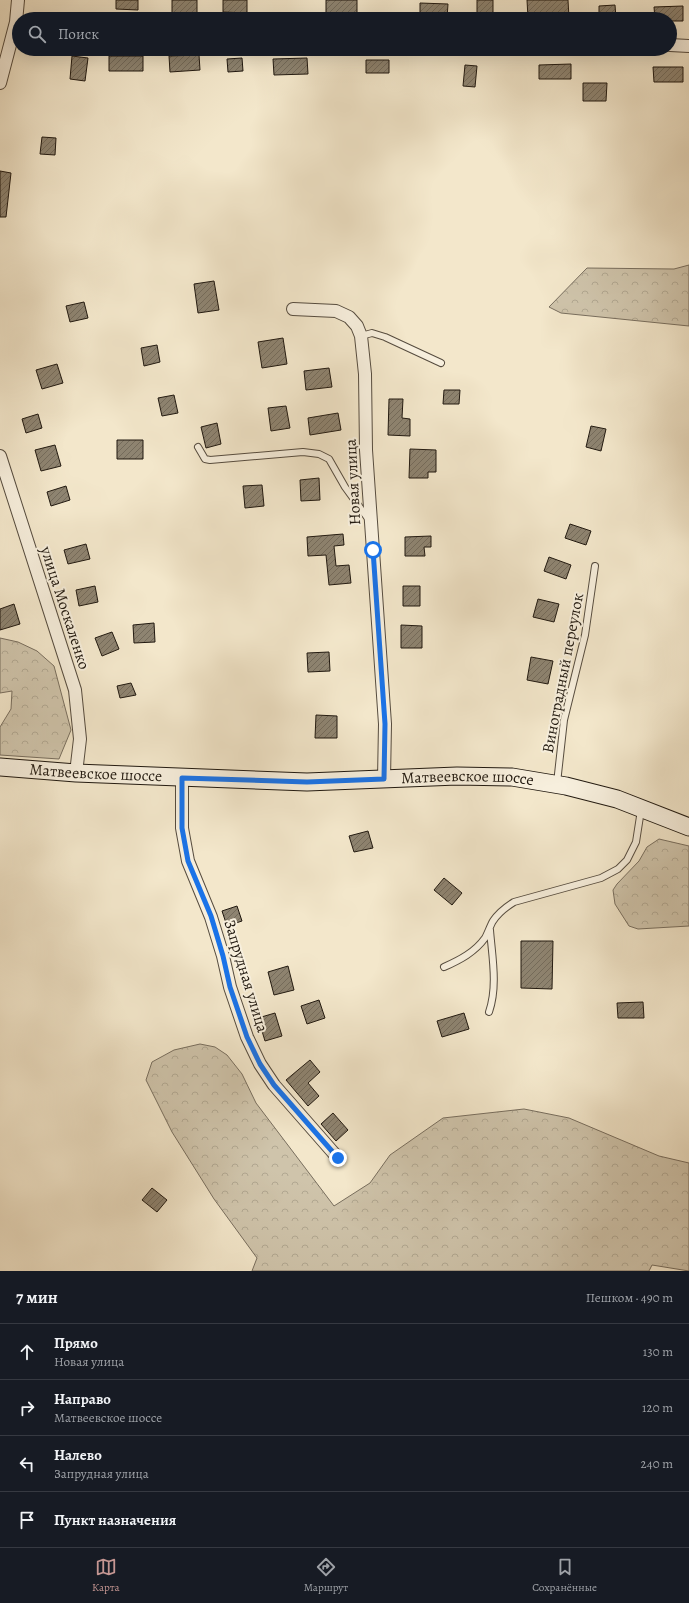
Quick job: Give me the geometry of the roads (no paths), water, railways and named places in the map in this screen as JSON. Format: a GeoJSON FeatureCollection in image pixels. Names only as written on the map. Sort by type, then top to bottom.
{"type":"FeatureCollection","features":[{"type":"Feature","properties":{"kind":"main road","name":"Матвеевское шоссе"},"geometry":{"type":"LineString","coordinates":[[0,767],[182,778],[307,782],[457,776],[504,777],[556,784],[617,799],[689,827]]}},
{"type":"Feature","properties":{"kind":"street"},"geometry":{"type":"LineString","coordinates":[[17,12],[18,0]]}},
{"type":"Feature","properties":{"kind":"street"},"geometry":{"type":"LineString","coordinates":[[0,83],[12,40]]}},
{"type":"Feature","properties":{"kind":"street"},"geometry":{"type":"LineString","coordinates":[[677,45],[689,46]]}},
{"type":"Feature","properties":{"kind":"street","name":"Новая улица"},"geometry":{"type":"LineString","coordinates":[[293,308],[336,311],[349,317],[357,326],[361,336],[364,374],[366,450],[385,724],[384,779]]}},
{"type":"Feature","properties":{"kind":"street","name":"улица Москаленко"},"geometry":{"type":"LineString","coordinates":[[0,456],[75,690],[79,715],[80,739],[68,772]]}},
{"type":"Feature","properties":{"kind":"street","name":"Запрудная улица"},"geometry":{"type":"LineString","coordinates":[[182,778],[182,828],[188,861],[211,916],[223,956],[230,987],[247,1037],[260,1064],[274,1085],[338,1158]]}},
{"type":"Feature","properties":{"kind":"lane"},"geometry":{"type":"LineString","coordinates":[[361,336],[372,333],[385,337],[441,363]]}},
{"type":"Feature","properties":{"kind":"lane"},"geometry":{"type":"LineString","coordinates":[[198,447],[205,459],[210,460],[303,452],[319,454],[329,459],[345,487],[371,522]]}},
{"type":"Feature","properties":{"kind":"lane","name":"Виноградный переулок"},"geometry":{"type":"LineString","coordinates":[[556,784],[564,720],[585,635],[595,566]]}},
{"type":"Feature","properties":{"kind":"lane"},"geometry":{"type":"LineString","coordinates":[[444,967],[464,958],[477,947],[485,937],[494,920],[504,909],[514,902],[601,878],[618,869],[627,860],[636,842],[642,808]]}},
{"type":"Feature","properties":{"kind":"lane"},"geometry":{"type":"LineString","coordinates":[[489,1012],[494,988],[490,928]]}}]}
